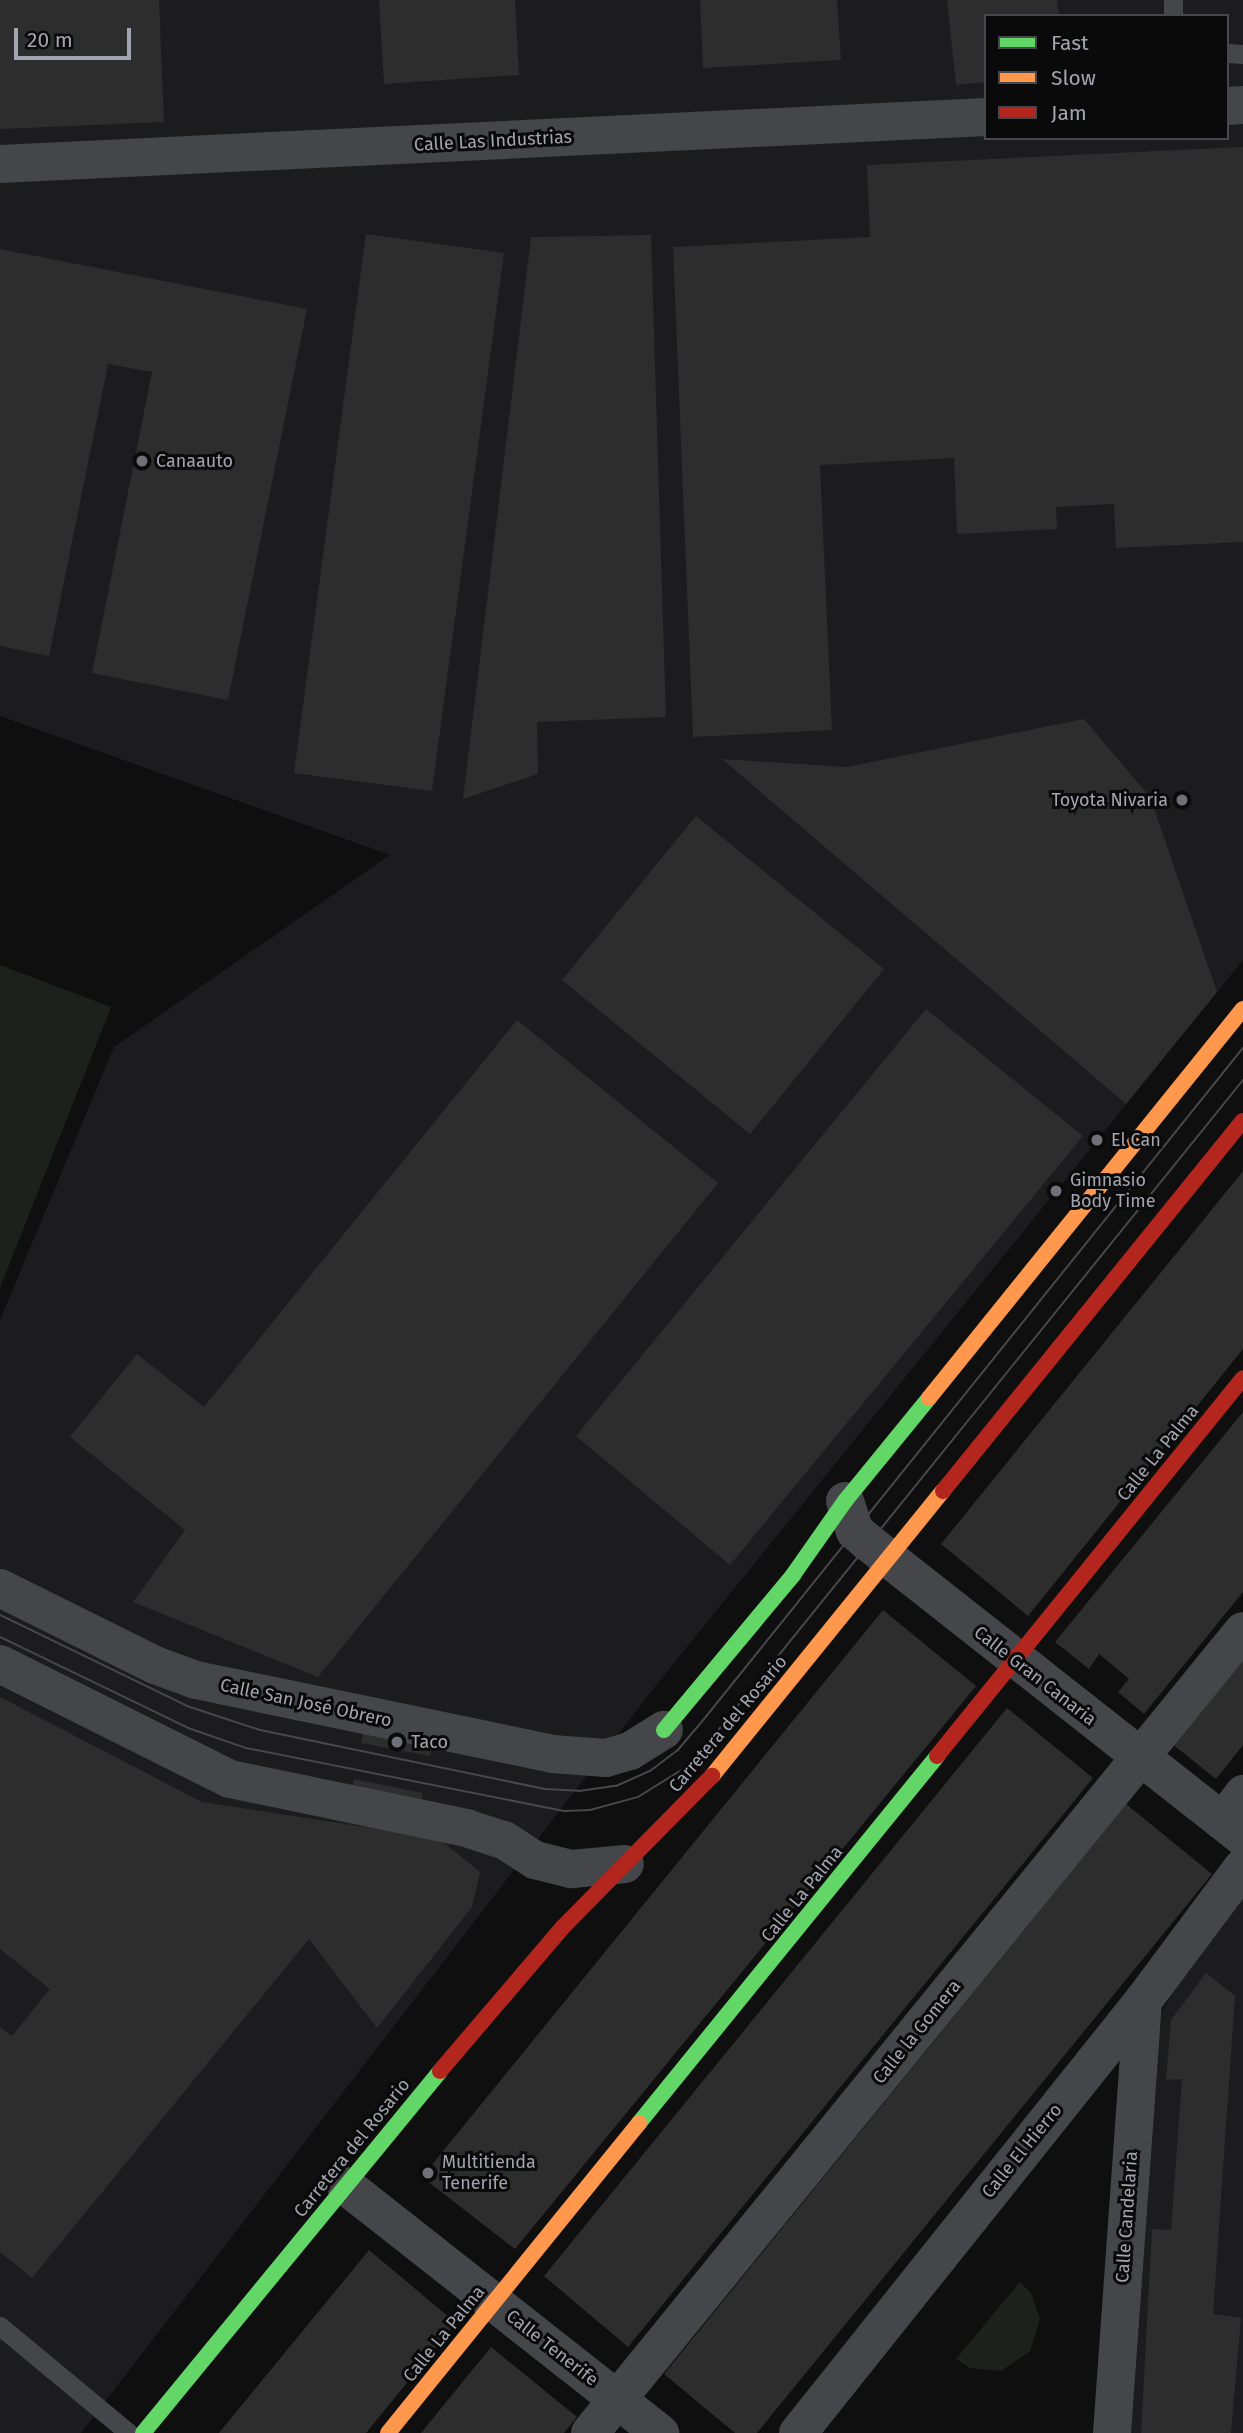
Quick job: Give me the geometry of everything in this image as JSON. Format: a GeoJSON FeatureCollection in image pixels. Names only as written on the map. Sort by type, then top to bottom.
{"type":"FeatureCollection","features":[{"type":"Feature","properties":{"kind":"main road"},"geometry":{"type":"LineString","coordinates":[[664,1730],[785,1585],[845,1501],[1243,1009]]}},
{"type":"Feature","properties":{"kind":"main road","name":"Carretera del Rosario"},"geometry":{"type":"LineString","coordinates":[[143,2433],[495,2005],[625,1864],[697,1794],[1243,1121]]}},
{"type":"Feature","properties":{"kind":"main road","name":"Calle La Palma"},"geometry":{"type":"LineString","coordinates":[[388,2433],[1243,1378]]}},
{"type":"Feature","properties":{"kind":"street","name":"Calle Las Industrias"},"geometry":{"type":"LineString","coordinates":[[0,164],[984,117]]}},
{"type":"Feature","properties":{"kind":"street","name":"Calle Gran Canaria"},"geometry":{"type":"LineString","coordinates":[[845,1501],[855,1531],[1015,1662],[1141,1757],[1236,1817]]}},
{"type":"Feature","properties":{"kind":"street","name":"Calle San José Obrero"},"geometry":{"type":"LineString","coordinates":[[0,1588],[155,1665],[196,1680],[552,1754],[606,1758],[630,1751],[664,1730]]}},
{"type":"Feature","properties":{"kind":"street","name":"Calle la Gomera"},"geometry":{"type":"LineString","coordinates":[[590,2433],[1243,1631]]}},
{"type":"Feature","properties":{"kind":"street"},"geometry":{"type":"LineString","coordinates":[[0,1664],[230,1779],[466,1828],[504,1840],[535,1860],[572,1869],[625,1864]]}},
{"type":"Feature","properties":{"kind":"street","name":"Calle El Hierro"},"geometry":{"type":"LineString","coordinates":[[798,2433],[1143,2001],[1243,1867]]}},
{"type":"Feature","properties":{"kind":"street","name":"Calle Candelaria"},"geometry":{"type":"LineString","coordinates":[[1112,2433],[1143,2001]]}},
{"type":"Feature","properties":{"kind":"street","name":"Calle Tenerife"},"geometry":{"type":"LineString","coordinates":[[346,2186],[660,2433]]}},
{"type":"Feature","properties":{"kind":"lane"},"geometry":{"type":"LineString","coordinates":[[0,2326],[129,2433]]}},
{"type":"Feature","properties":{"kind":"shaded area"},"geometry":{"type":"Polygon","coordinates":[[[0,0],[1243,0],[1243,960],[657,1684],[81,2433],[0,2433],[0,1320],[114,1047],[390,855],[0,716],[0,0]]]}},
{"type":"Feature","properties":{"kind":"shaded area"},"geometry":{"type":"Polygon","coordinates":[[[0,965],[111,1007],[0,1288],[0,965]]]}},
{"type":"Feature","properties":{"kind":"shaded area"},"geometry":{"type":"Polygon","coordinates":[[[1243,1876],[1243,2433],[1104,2433],[1162,2011],[1243,1876]]]}},
{"type":"Feature","properties":{"kind":"shaded area"},"geometry":{"type":"Polygon","coordinates":[[[1020,2282],[1031,2293],[1040,2319],[1030,2351],[1001,2371],[970,2368],[956,2359],[1020,2282]]]}},
{"type":"Feature","properties":{"kind":"building"},"geometry":{"type":"Polygon","coordinates":[[[0,0],[159,0],[164,122],[0,129],[0,0]]]}},
{"type":"Feature","properties":{"kind":"building"},"geometry":{"type":"Polygon","coordinates":[[[379,0],[515,0],[519,75],[384,84],[379,0]]]}},
{"type":"Feature","properties":{"kind":"building"},"geometry":{"type":"Polygon","coordinates":[[[700,0],[837,0],[841,60],[703,68],[700,0]]]}},
{"type":"Feature","properties":{"kind":"building"},"geometry":{"type":"Polygon","coordinates":[[[947,0],[1057,0],[1059,14],[984,14],[984,82],[956,85],[947,0]]]}},
{"type":"Feature","properties":{"kind":"building"},"geometry":{"type":"Polygon","coordinates":[[[1243,147],[1243,542],[1116,548],[1114,504],[1056,507],[1057,529],[957,534],[954,458],[820,465],[832,730],[693,737],[673,247],[870,237],[867,165],[1243,147]]]}},
{"type":"Feature","properties":{"kind":"building"},"geometry":{"type":"Polygon","coordinates":[[[366,234],[504,253],[432,791],[294,773],[366,234]]]}},
{"type":"Feature","properties":{"kind":"building"},"geometry":{"type":"Polygon","coordinates":[[[651,235],[666,717],[537,722],[538,774],[463,799],[531,237],[651,235]]]}},
{"type":"Feature","properties":{"kind":"building"},"geometry":{"type":"Polygon","coordinates":[[[0,249],[307,309],[228,700],[92,673],[152,372],[108,364],[49,656],[0,646],[0,249]]]}},
{"type":"Feature","properties":{"kind":"building"},"geometry":{"type":"Polygon","coordinates":[[[1084,719],[1150,797],[1217,992],[1126,1104],[722,759],[847,767],[1084,719]]]}},
{"type":"Feature","properties":{"kind":"building"},"geometry":{"type":"Polygon","coordinates":[[[696,816],[884,969],[750,1134],[562,980],[696,816]]]}},
{"type":"Feature","properties":{"kind":"building"},"geometry":{"type":"Polygon","coordinates":[[[926,1009],[1083,1136],[730,1565],[576,1436],[926,1009]]]}},
{"type":"Feature","properties":{"kind":"building"},"geometry":{"type":"Polygon","coordinates":[[[517,1020],[718,1183],[318,1677],[133,1602],[185,1530],[70,1437],[137,1354],[204,1407],[517,1020]]]}},
{"type":"Feature","properties":{"kind":"building"},"geometry":{"type":"Polygon","coordinates":[[[1243,1171],[1243,1349],[1028,1616],[941,1544],[1243,1171]]]}},
{"type":"Feature","properties":{"kind":"building"},"geometry":{"type":"Polygon","coordinates":[[[1243,1412],[1243,1592],[1144,1714],[1118,1692],[1129,1679],[1099,1654],[1089,1669],[1055,1642],[1243,1412]]]}},
{"type":"Feature","properties":{"kind":"building"},"geometry":{"type":"Polygon","coordinates":[[[883,1610],[976,1686],[515,2249],[422,2177],[883,1610]]]}},
{"type":"Feature","properties":{"kind":"building"},"geometry":{"type":"Polygon","coordinates":[[[1243,1657],[1243,1745],[1216,1779],[1171,1743],[1243,1657]]]}},
{"type":"Feature","properties":{"kind":"building"},"geometry":{"type":"Polygon","coordinates":[[[0,1697],[202,1802],[438,1838],[480,1872],[472,1907],[377,2028],[309,1939],[32,2278],[0,2252],[0,2027],[12,2036],[50,1989],[0,1949],[0,1697]]]}},
{"type":"Feature","properties":{"kind":"building"},"geometry":{"type":"Polygon","coordinates":[[[1007,1708],[1093,1778],[628,2347],[544,2276],[1007,1708]]]}},
{"type":"Feature","properties":{"kind":"building","name":"Taco"},"geometry":{"type":"Polygon","coordinates":[[[364,1729],[433,1741],[430,1756],[361,1743],[364,1729]]]}},
{"type":"Feature","properties":{"kind":"building","name":"Taco"},"geometry":{"type":"Polygon","coordinates":[[[354,1779],[423,1793],[420,1808],[351,1793],[354,1779]]]}},
{"type":"Feature","properties":{"kind":"building"},"geometry":{"type":"Polygon","coordinates":[[[1126,1804],[1212,1874],[757,2433],[735,2433],[664,2374],[1126,1804]]]}},
{"type":"Feature","properties":{"kind":"building"},"geometry":{"type":"Polygon","coordinates":[[[1206,1973],[1235,1996],[1213,2314],[1241,2318],[1231,2433],[1141,2433],[1152,2229],[1171,2230],[1182,2079],[1166,2080],[1171,2020],[1206,1973]]]}},
{"type":"Feature","properties":{"kind":"building"},"geometry":{"type":"Polygon","coordinates":[[[369,2250],[456,2323],[366,2433],[219,2433],[369,2250]]]}},
{"type":"Feature","properties":{"kind":"building"},"geometry":{"type":"Polygon","coordinates":[[[491,2347],[577,2417],[564,2433],[421,2433],[491,2347]]]}},
{"type":"Feature","properties":{"kind":"tram line"},"geometry":{"type":"LineString","coordinates":[[0,1615],[187,1706],[260,1730],[545,1789],[579,1791],[616,1786],[650,1771],[677,1751],[704,1719],[1243,1048]]}},
{"type":"Feature","properties":{"kind":"tram line"},"geometry":{"type":"LineString","coordinates":[[0,1637],[188,1728],[246,1748],[564,1811],[590,1810],[638,1797],[683,1769],[703,1749],[1243,1080]]}},
{"type":"Feature","properties":{"kind":"traffic: fast"},"geometry":{"type":"LineString","coordinates":[[664,1730],[793,1575],[845,1501],[929,1398]]}},
{"type":"Feature","properties":{"kind":"traffic: fast"},"geometry":{"type":"LineString","coordinates":[[639,2123],[937,1756]]}},
{"type":"Feature","properties":{"kind":"traffic: fast"},"geometry":{"type":"LineString","coordinates":[[143,2433],[440,2071]]}},
{"type":"Feature","properties":{"kind":"traffic: slow"},"geometry":{"type":"LineString","coordinates":[[929,1398],[1243,1009]]}},
{"type":"Feature","properties":{"kind":"traffic: slow"},"geometry":{"type":"LineString","coordinates":[[712,1776],[943,1491]]}},
{"type":"Feature","properties":{"kind":"traffic: slow"},"geometry":{"type":"LineString","coordinates":[[388,2433],[639,2123]]}},
{"type":"Feature","properties":{"kind":"traffic: jam"},"geometry":{"type":"LineString","coordinates":[[943,1491],[1243,1121]]}},
{"type":"Feature","properties":{"kind":"traffic: jam"},"geometry":{"type":"LineString","coordinates":[[937,1756],[1243,1378]]}},
{"type":"Feature","properties":{"kind":"traffic: jam"},"geometry":{"type":"LineString","coordinates":[[440,2071],[562,1928],[712,1776]]}},
{"type":"Feature","properties":{"kind":"place","name":"Canaauto"},"geometry":{"type":"Point","coordinates":[142,461]}},
{"type":"Feature","properties":{"kind":"place","name":"Toyota Nivaria"},"geometry":{"type":"Point","coordinates":[1182,800]}},
{"type":"Feature","properties":{"kind":"place","name":"El Can"},"geometry":{"type":"Point","coordinates":[1097,1140]}},
{"type":"Feature","properties":{"kind":"place","name":"Gimnasio Body Time"},"geometry":{"type":"Point","coordinates":[1056,1191]}},
{"type":"Feature","properties":{"kind":"place","name":"Taco"},"geometry":{"type":"Point","coordinates":[397,1742]}},
{"type":"Feature","properties":{"kind":"place","name":"Multitienda Tenerife"},"geometry":{"type":"Point","coordinates":[428,2173]}}]}
